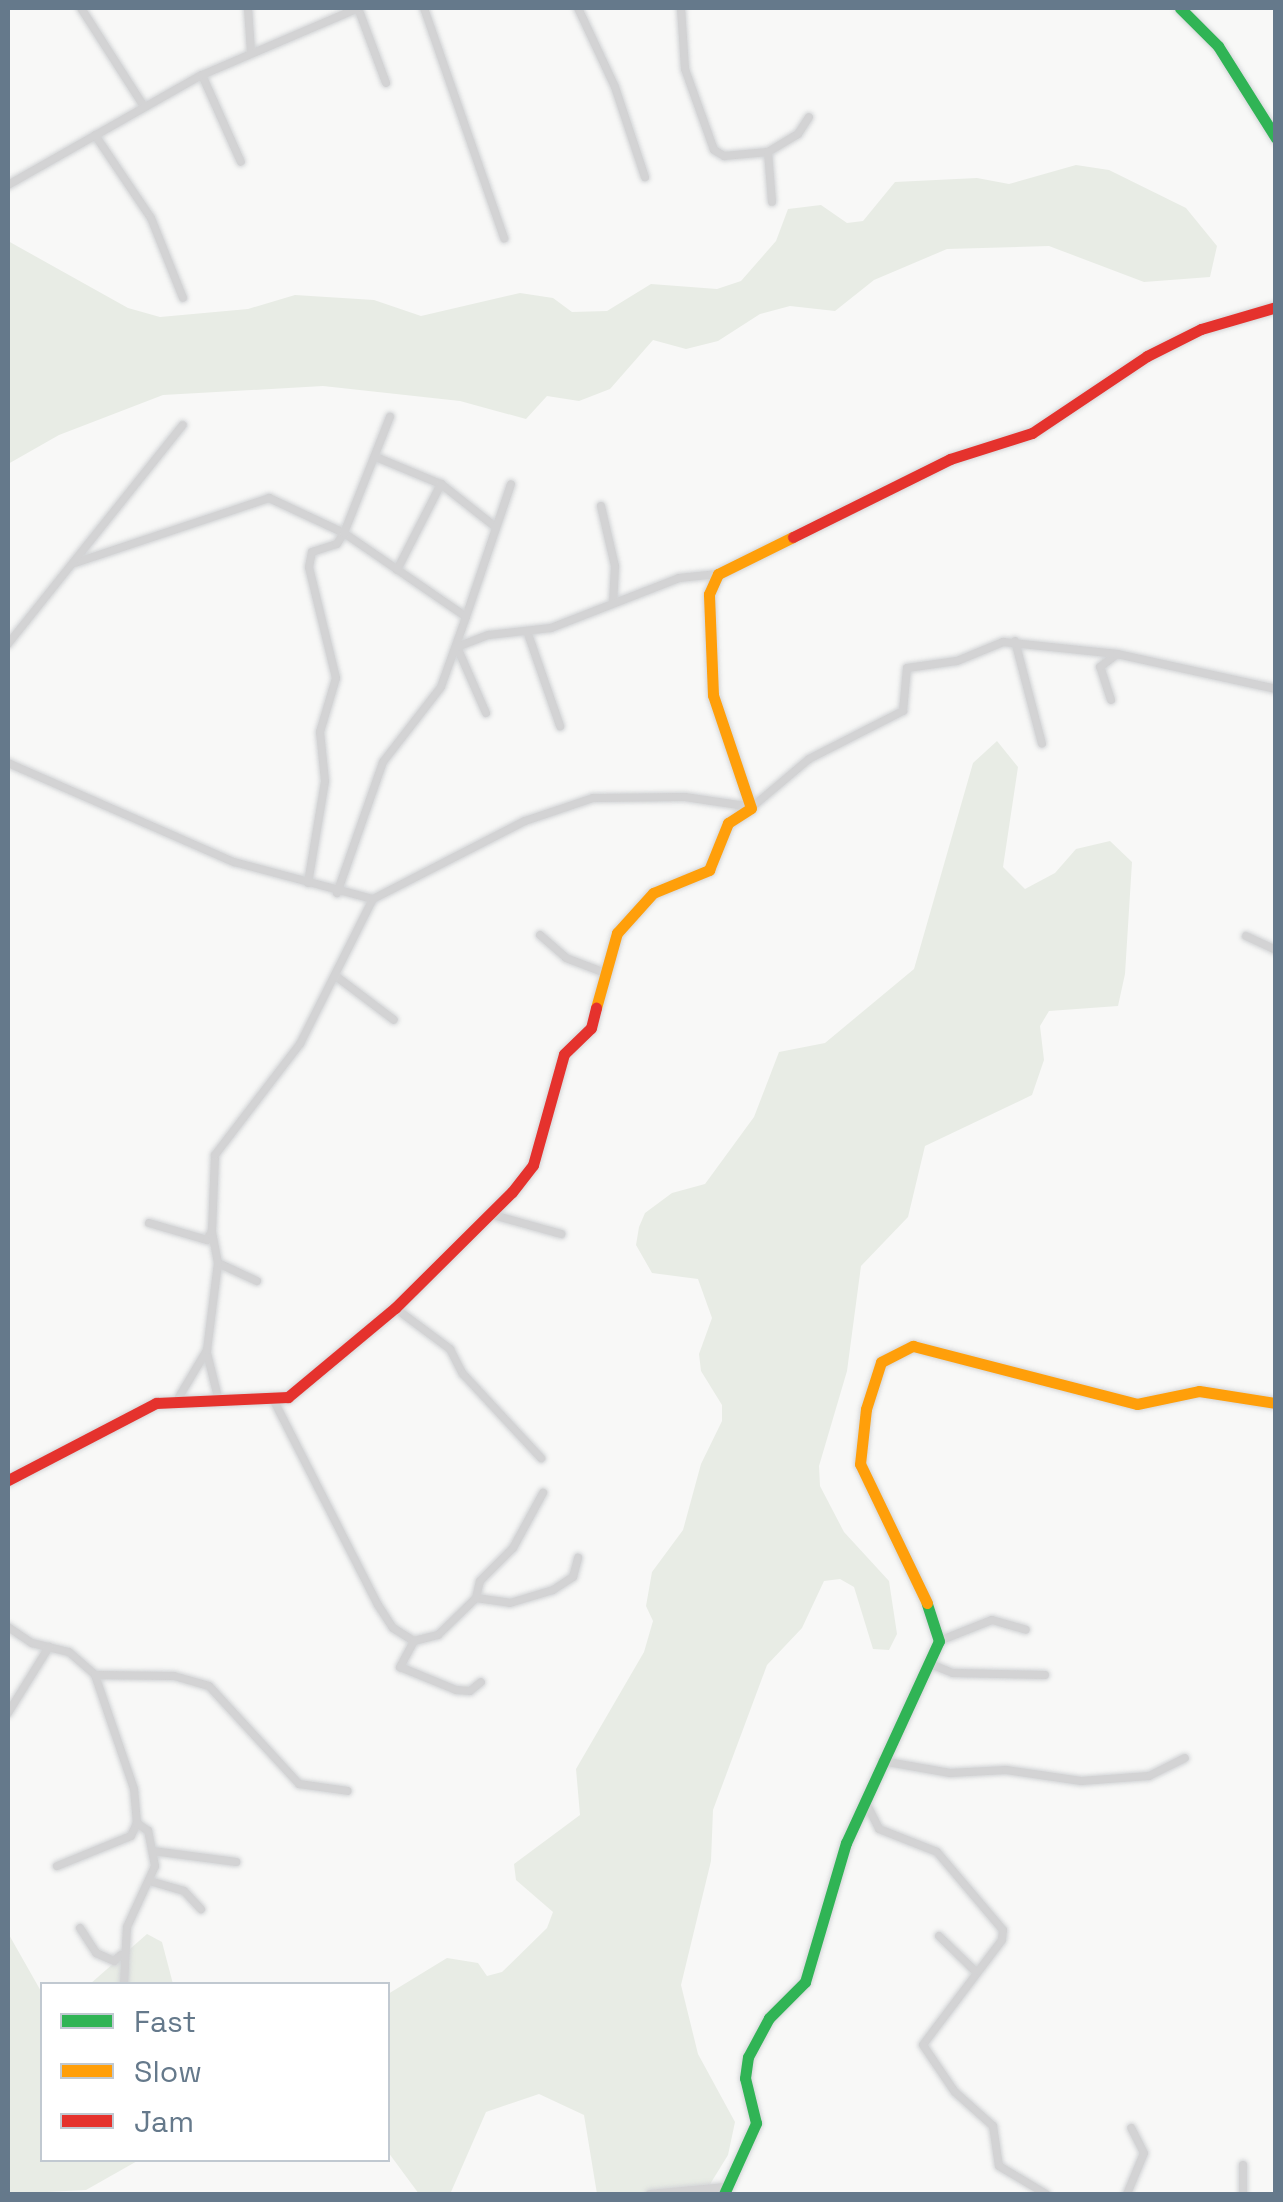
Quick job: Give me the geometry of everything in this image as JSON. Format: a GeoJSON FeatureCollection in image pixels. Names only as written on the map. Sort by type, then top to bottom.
{"type":"FeatureCollection","features":[{"type":"Feature","properties":{"kind":"street"},"geometry":{"type":"LineString","coordinates":[[81,8],[143,105]]}},
{"type":"Feature","properties":{"kind":"street"},"geometry":{"type":"LineString","coordinates":[[248,8],[251,52]]}},
{"type":"Feature","properties":{"kind":"street"},"geometry":{"type":"LineString","coordinates":[[8,185],[143,105],[251,52],[358,8],[386,83]]}},
{"type":"Feature","properties":{"kind":"street"},"geometry":{"type":"LineString","coordinates":[[424,8],[504,238]]}},
{"type":"Feature","properties":{"kind":"street"},"geometry":{"type":"LineString","coordinates":[[578,8],[615,87],[645,178]]}},
{"type":"Feature","properties":{"kind":"street"},"geometry":{"type":"LineString","coordinates":[[681,8],[686,69],[706,140],[724,156],[768,152],[798,134],[809,117]]}},
{"type":"Feature","properties":{"kind":"street"},"geometry":{"type":"LineString","coordinates":[[1180,8],[1218,46],[1276,138]]}},
{"type":"Feature","properties":{"kind":"street"},"geometry":{"type":"LineString","coordinates":[[202,76],[241,162]]}},
{"type":"Feature","properties":{"kind":"street"},"geometry":{"type":"LineString","coordinates":[[95,135],[151,218],[183,298]]}},
{"type":"Feature","properties":{"kind":"street"},"geometry":{"type":"LineString","coordinates":[[768,152],[772,202]]}},
{"type":"Feature","properties":{"kind":"street"},"geometry":{"type":"LineString","coordinates":[[457,648],[489,635],[551,628],[678,578],[718,574],[950,459],[1032,433],[1147,356],[1201,329],[1276,308]]}},
{"type":"Feature","properties":{"kind":"street"},"geometry":{"type":"LineString","coordinates":[[308,882],[325,781],[320,732],[336,678],[309,567],[312,552],[337,544],[344,533],[390,417]]}},
{"type":"Feature","properties":{"kind":"street"},"geometry":{"type":"LineString","coordinates":[[8,644],[183,425]]}},
{"type":"Feature","properties":{"kind":"street"},"geometry":{"type":"LineString","coordinates":[[376,457],[441,484],[493,525]]}},
{"type":"Feature","properties":{"kind":"street"},"geometry":{"type":"LineString","coordinates":[[397,570],[441,484]]}},
{"type":"Feature","properties":{"kind":"street"},"geometry":{"type":"LineString","coordinates":[[337,893],[383,762],[441,687],[457,648],[493,525],[511,484]]}},
{"type":"Feature","properties":{"kind":"street"},"geometry":{"type":"LineString","coordinates":[[74,563],[269,498],[344,533],[466,618]]}},
{"type":"Feature","properties":{"kind":"street"},"geometry":{"type":"LineString","coordinates":[[601,506],[615,566],[613,601]]}},
{"type":"Feature","properties":{"kind":"street"},"geometry":{"type":"LineString","coordinates":[[718,574],[709,594],[713,696],[748,807]]}},
{"type":"Feature","properties":{"kind":"street"},"geometry":{"type":"LineString","coordinates":[[527,631],[560,726]]}},
{"type":"Feature","properties":{"kind":"street"},"geometry":{"type":"LineString","coordinates":[[1015,641],[1042,744]]}},
{"type":"Feature","properties":{"kind":"street"},"geometry":{"type":"LineString","coordinates":[[8,1480],[119,1416],[179,1397],[274,1401],[300,1390],[395,1308],[450,1248],[493,1214],[533,1165],[557,1069],[591,1028],[603,972],[632,910],[653,893],[709,870],[728,823],[809,758],[903,711],[907,668],[957,661],[1015,641],[1117,654],[1276,689]]}},
{"type":"Feature","properties":{"kind":"street"},"geometry":{"type":"LineString","coordinates":[[457,648],[486,713]]}},
{"type":"Feature","properties":{"kind":"street"},"geometry":{"type":"LineString","coordinates":[[1112,700],[1100,667],[1117,654]]}},
{"type":"Feature","properties":{"kind":"street"},"geometry":{"type":"LineString","coordinates":[[8,763],[234,862],[337,893],[372,899],[525,821],[593,798],[684,796],[748,807]]}},
{"type":"Feature","properties":{"kind":"street"},"geometry":{"type":"LineString","coordinates":[[218,1397],[207,1350],[218,1263],[212,1231],[215,1156],[300,1044],[372,899]]}},
{"type":"Feature","properties":{"kind":"street"},"geometry":{"type":"LineString","coordinates":[[540,935],[566,958],[603,972]]}},
{"type":"Feature","properties":{"kind":"street"},"geometry":{"type":"LineString","coordinates":[[1246,936],[1276,950]]}},
{"type":"Feature","properties":{"kind":"street"},"geometry":{"type":"LineString","coordinates":[[336,978],[394,1020]]}},
{"type":"Feature","properties":{"kind":"street"},"geometry":{"type":"LineString","coordinates":[[493,1214],[561,1234]]}},
{"type":"Feature","properties":{"kind":"street"},"geometry":{"type":"LineString","coordinates":[[149,1223],[207,1240],[212,1231]]}},
{"type":"Feature","properties":{"kind":"street"},"geometry":{"type":"LineString","coordinates":[[218,1263],[256,1281]]}},
{"type":"Feature","properties":{"kind":"street"},"geometry":{"type":"LineString","coordinates":[[395,1308],[450,1349],[463,1374],[541,1458]]}},
{"type":"Feature","properties":{"kind":"street"},"geometry":{"type":"LineString","coordinates":[[650,2194],[725,2190],[756,2123],[744,2078],[748,2056],[769,2018],[805,1982],[846,1843],[939,1641],[936,1623],[860,1464],[866,1409],[889,1353],[913,1346],[959,1354],[1137,1404],[1199,1391],[1276,1403]]}},
{"type":"Feature","properties":{"kind":"street"},"geometry":{"type":"LineString","coordinates":[[179,1397],[207,1350]]}},
{"type":"Feature","properties":{"kind":"street"},"geometry":{"type":"LineString","coordinates":[[274,1401],[378,1605],[393,1628],[414,1641],[438,1635],[476,1598],[480,1581],[513,1548],[543,1493]]}},
{"type":"Feature","properties":{"kind":"street"},"geometry":{"type":"LineString","coordinates":[[476,1598],[510,1603],[552,1590],[573,1577],[578,1558]]}},
{"type":"Feature","properties":{"kind":"street"},"geometry":{"type":"LineString","coordinates":[[939,1641],[992,1620],[1026,1630]]}},
{"type":"Feature","properties":{"kind":"street"},"geometry":{"type":"LineString","coordinates":[[8,1626],[78,1657],[95,1675],[134,1790],[137,1823],[153,1851],[153,1882],[139,1897],[122,1955],[124,1982]]}},
{"type":"Feature","properties":{"kind":"street"},"geometry":{"type":"LineString","coordinates":[[414,1641],[400,1667],[456,1690],[470,1691],[481,1682]]}},
{"type":"Feature","properties":{"kind":"street"},"geometry":{"type":"LineString","coordinates":[[8,1712],[49,1647]]}},
{"type":"Feature","properties":{"kind":"street"},"geometry":{"type":"LineString","coordinates":[[928,1663],[953,1674],[1045,1674]]}},
{"type":"Feature","properties":{"kind":"street"},"geometry":{"type":"LineString","coordinates":[[95,1675],[174,1676],[209,1686],[300,1784],[348,1791]]}},
{"type":"Feature","properties":{"kind":"street"},"geometry":{"type":"LineString","coordinates":[[882,1761],[950,1773],[1006,1770],[1081,1781],[1149,1776],[1185,1758]]}},
{"type":"Feature","properties":{"kind":"street"},"geometry":{"type":"LineString","coordinates":[[866,1803],[879,1828],[936,1852],[1003,1930],[1002,1940],[928,2031],[923,2049],[955,2092],[993,2126],[999,2166],[1046,2194]]}},
{"type":"Feature","properties":{"kind":"street"},"geometry":{"type":"LineString","coordinates":[[58,1866],[116,1846],[137,1823]]}},
{"type":"Feature","properties":{"kind":"street"},"geometry":{"type":"LineString","coordinates":[[153,1851],[236,1862]]}},
{"type":"Feature","properties":{"kind":"street"},"geometry":{"type":"LineString","coordinates":[[153,1882],[184,1890],[201,1908]]}},
{"type":"Feature","properties":{"kind":"street"},"geometry":{"type":"LineString","coordinates":[[80,1928],[96,1953],[114,1960],[122,1955]]}},
{"type":"Feature","properties":{"kind":"street"},"geometry":{"type":"LineString","coordinates":[[939,1936],[976,1970]]}},
{"type":"Feature","properties":{"kind":"street"},"geometry":{"type":"LineString","coordinates":[[1127,2194],[1144,2153],[1131,2128]]}},
{"type":"Feature","properties":{"kind":"street"},"geometry":{"type":"LineString","coordinates":[[1242,2194],[1243,2165]]}},
{"type":"Feature","properties":{"kind":"shaded area"},"geometry":{"type":"Polygon","coordinates":[[[1076,165],[1109,170],[1186,208],[1217,246],[1210,277],[1144,282],[1049,246],[947,249],[874,280],[835,311],[790,306],[760,314],[718,341],[686,349],[653,340],[610,389],[579,401],[547,396],[526,419],[460,401],[323,386],[163,395],[59,435],[8,464],[8,241],[128,308],[160,317],[248,309],[295,295],[374,300],[421,316],[520,293],[553,298],[572,312],[607,311],[651,284],[717,289],[741,281],[776,241],[788,209],[821,205],[847,223],[863,221],[895,182],[977,178],[1009,184],[1076,165]]]}},
{"type":"Feature","properties":{"kind":"shaded area"},"geometry":{"type":"Polygon","coordinates":[[[997,741],[1018,767],[1003,867],[1025,889],[1055,873],[1076,849],[1110,841],[1132,862],[1125,974],[1118,1006],[1049,1011],[1040,1026],[1044,1060],[1032,1095],[925,1146],[908,1217],[861,1266],[847,1371],[819,1466],[820,1486],[844,1532],[889,1581],[897,1634],[889,1650],[873,1649],[854,1587],[840,1579],[824,1581],[802,1628],[767,1665],[713,1810],[711,1861],[681,1985],[698,2054],[735,2122],[728,2155],[704,2194],[597,2194],[584,2115],[539,2094],[486,2112],[451,2192],[419,2194],[390,2155],[390,1993],[447,1958],[478,1963],[487,1976],[502,1972],[547,1928],[553,1912],[516,1880],[514,1864],[580,1815],[576,1769],[644,1652],[653,1621],[646,1606],[652,1572],[683,1530],[701,1464],[722,1421],[722,1405],[701,1371],[699,1354],[712,1318],[698,1279],[652,1273],[636,1245],[639,1227],[645,1213],[672,1193],[705,1184],[754,1117],[779,1052],[825,1043],[914,969],[973,763],[997,741]]]}},
{"type":"Feature","properties":{"kind":"shaded area"},"geometry":{"type":"Polygon","coordinates":[[[8,1933],[40,1989],[40,2162],[135,2162],[86,2190],[8,2194],[8,1933]]]}},
{"type":"Feature","properties":{"kind":"shaded area"},"geometry":{"type":"Polygon","coordinates":[[[147,1934],[162,1942],[172,1982],[92,1982],[147,1934]]]}},
{"type":"Feature","properties":{"kind":"traffic: fast"},"geometry":{"type":"LineString","coordinates":[[1180,8],[1218,46],[1276,138]]}},
{"type":"Feature","properties":{"kind":"traffic: fast"},"geometry":{"type":"LineString","coordinates":[[724,2194],[756,2123],[745,2078],[748,2057],[769,2018],[805,1982],[846,1843],[939,1641],[927,1603]]}},
{"type":"Feature","properties":{"kind":"traffic: slow"},"geometry":{"type":"LineString","coordinates":[[596,1008],[617,933],[653,893],[709,870],[728,823],[751,808],[713,695],[709,594],[718,574],[793,537]]}},
{"type":"Feature","properties":{"kind":"traffic: slow"},"geometry":{"type":"LineString","coordinates":[[927,1603],[860,1464],[866,1409],[881,1362],[913,1346],[1137,1404],[1199,1391],[1276,1403]]}},
{"type":"Feature","properties":{"kind":"traffic: jam"},"geometry":{"type":"LineString","coordinates":[[793,537],[950,459],[1032,433],[1147,356],[1201,329],[1276,307]]}},
{"type":"Feature","properties":{"kind":"traffic: jam"},"geometry":{"type":"LineString","coordinates":[[8,1480],[156,1403],[288,1397],[395,1308],[512,1192],[533,1165],[564,1054],[591,1028],[596,1008]]}}]}
